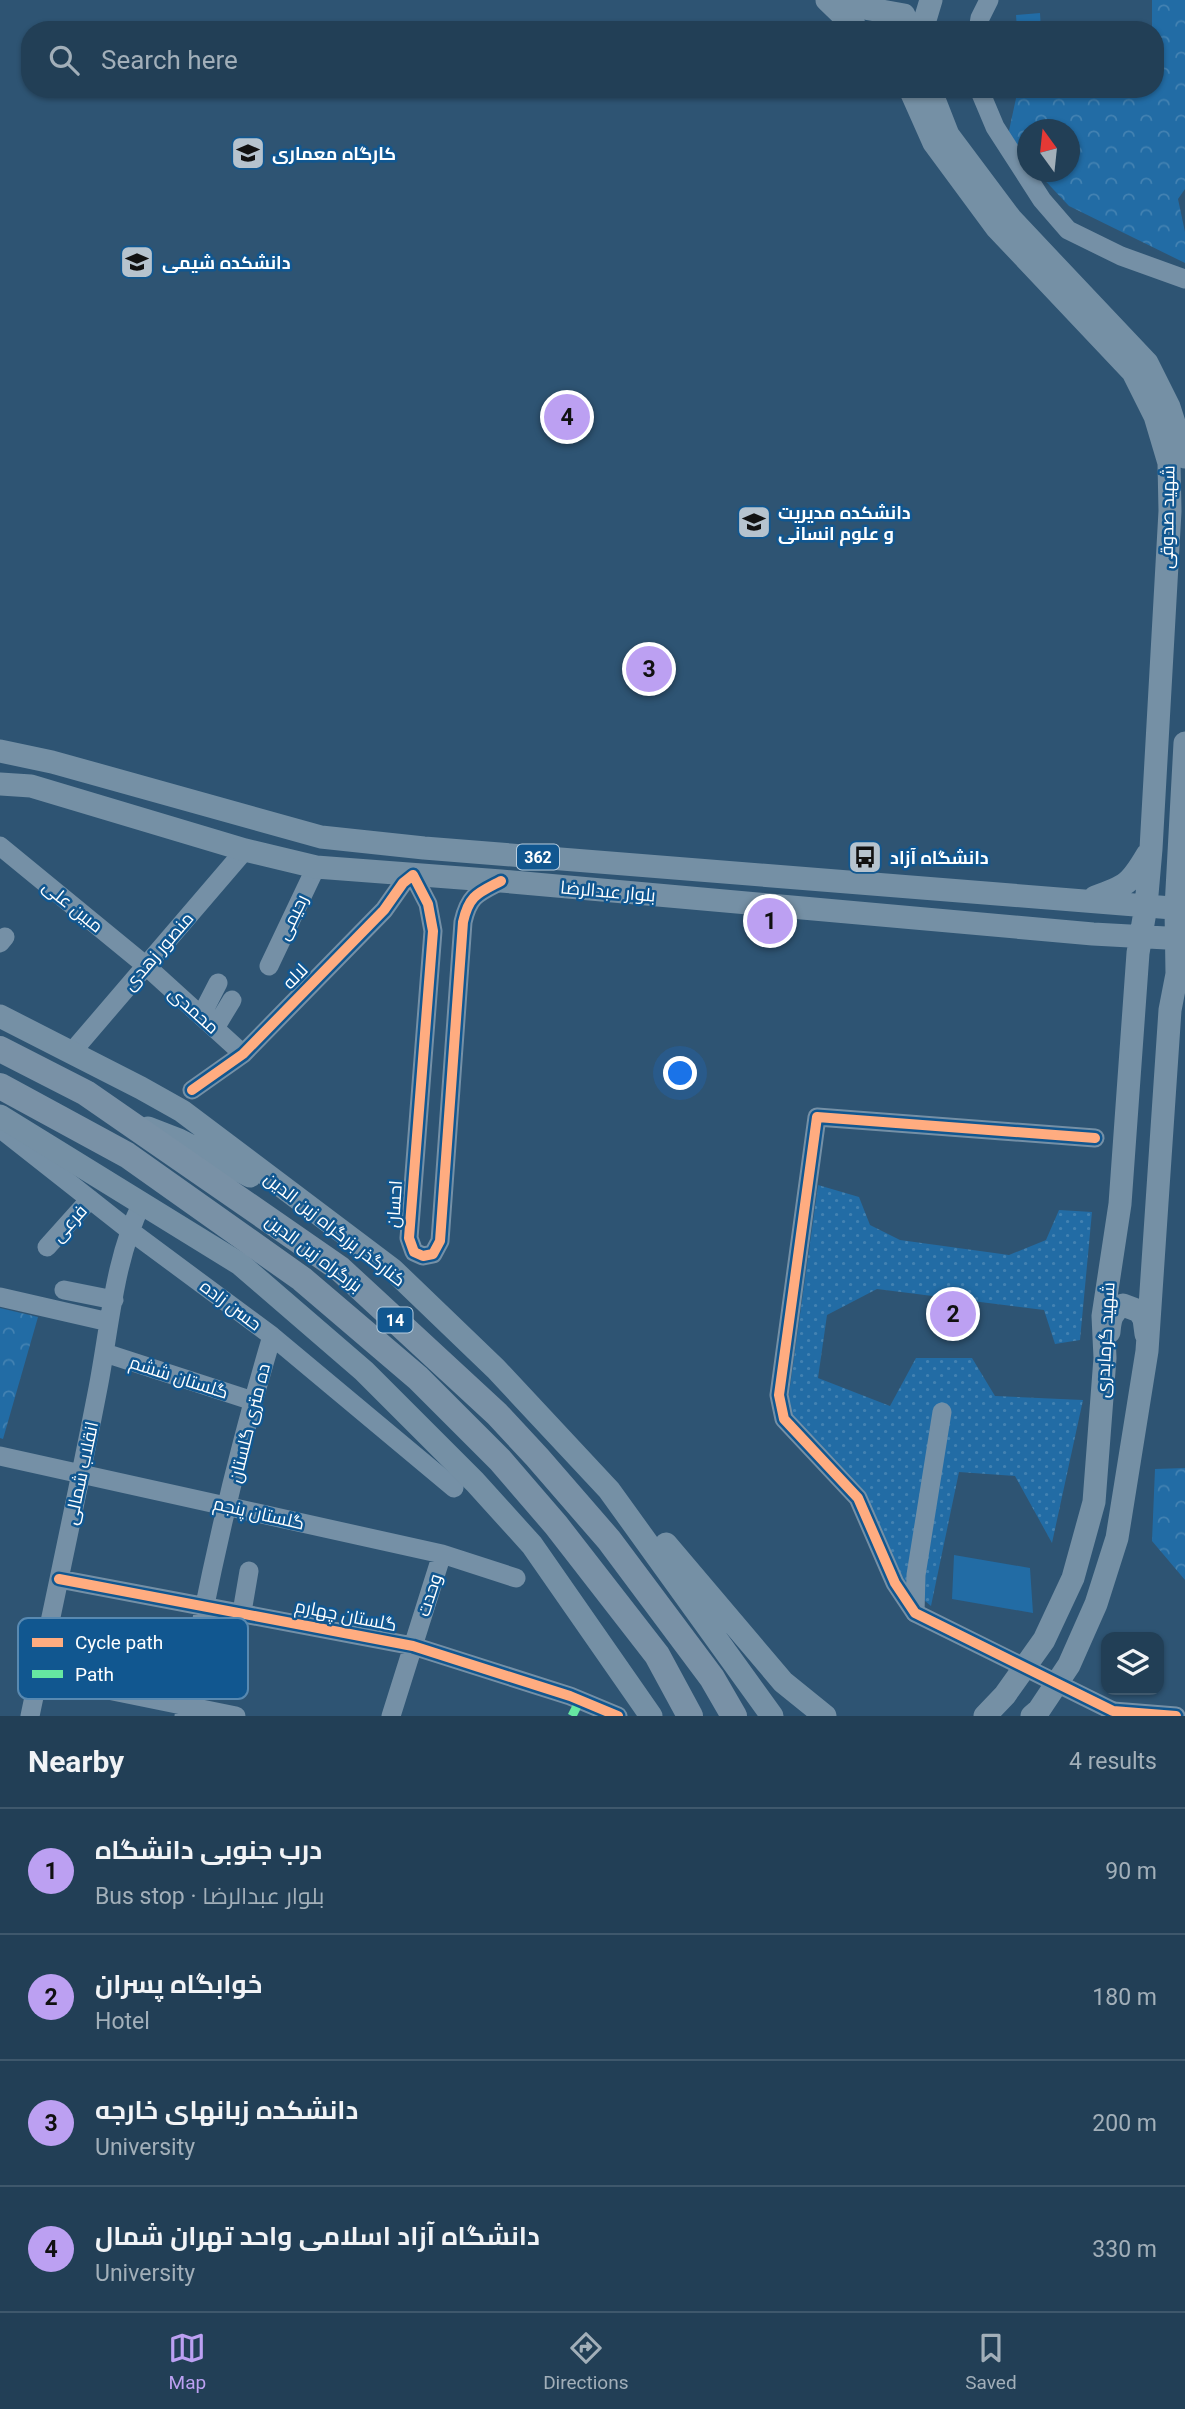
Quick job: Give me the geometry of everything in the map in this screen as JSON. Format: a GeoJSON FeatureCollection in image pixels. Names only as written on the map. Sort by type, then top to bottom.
{"type":"FeatureCollection","features":[{"type":"Feature","properties":{"kind":"highway","name":"بزرگراه زین الدین"},"geometry":{"type":"LineString","coordinates":[[0,1049],[86,1094],[340,1269],[497,1414],[610,1540],[712,1678],[734,1716]]}},
{"type":"Feature","properties":{"kind":"highway","name":"بزرگراه زین الدین"},"geometry":{"type":"LineString","coordinates":[[0,1086],[127,1155],[302,1279],[418,1378],[500,1460],[556,1525],[657,1655],[684,1705]]}},
{"type":"Feature","properties":{"kind":"main road"},"geometry":{"type":"LineString","coordinates":[[829,1],[915,15]]}},
{"type":"Feature","properties":{"kind":"main road"},"geometry":{"type":"LineString","coordinates":[[829,1],[849,21]]}},
{"type":"Feature","properties":{"kind":"main road","name":"شهید صدوقی"},"geometry":{"type":"LineString","coordinates":[[914,98],[934,143],[996,228],[1133,372],[1155,416],[1170,463],[1170,511],[1146,906]]}},
{"type":"Feature","properties":{"kind":"main road","name":"شهید صدوقی"},"geometry":{"type":"LineString","coordinates":[[933,98],[948,135],[1011,219],[1147,363],[1169,407],[1184,449]]}},
{"type":"Feature","properties":{"kind":"main road"},"geometry":{"type":"LineString","coordinates":[[1036,1714],[1069,1665],[1096,1604],[1117,1538],[1147,1351],[1169,1023],[1181,939],[1185,743]]}},
{"type":"Feature","properties":{"kind":"main road","name":"بلوار عبدالرضا"},"geometry":{"type":"LineString","coordinates":[[0,751],[52,762],[321,837],[413,848],[1180,909]]}},
{"type":"Feature","properties":{"kind":"main road"},"geometry":{"type":"LineString","coordinates":[[42,789],[39,775],[42,768],[52,762]]}},
{"type":"Feature","properties":{"kind":"main road","name":"بلوار عبدالرضا"},"geometry":{"type":"LineString","coordinates":[[0,784],[31,786],[245,850],[316,867],[1181,939]]}},
{"type":"Feature","properties":{"kind":"main road"},"geometry":{"type":"LineString","coordinates":[[1087,901],[1121,888],[1135,877],[1151,849]]}},
{"type":"Feature","properties":{"kind":"main road","name":"شهید گرمابدری"},"geometry":{"type":"LineString","coordinates":[[985,1716],[1005,1695],[1044,1640],[1073,1578],[1094,1502],[1105,1357],[1103,1316],[1119,1204],[1141,937],[1146,906]]}},
{"type":"Feature","properties":{"kind":"main road","name":"کنارگذر بزرگراه زین الدین"},"geometry":{"type":"LineString","coordinates":[[0,1016],[182,1111],[393,1270],[496,1369],[609,1490],[772,1716]]}},
{"type":"Feature","properties":{"kind":"main road"},"geometry":{"type":"LineString","coordinates":[[124,1119],[179,1140],[239,1170],[342,1232]]}},
{"type":"Feature","properties":{"kind":"main road"},"geometry":{"type":"LineString","coordinates":[[3,1125],[142,1203],[250,1272],[363,1371],[475,1482],[532,1545],[651,1716]]}},
{"type":"Feature","properties":{"kind":"main road"},"geometry":{"type":"LineString","coordinates":[[1105,1357],[1111,1318],[1115,1310],[1123,1305],[1139,1311],[1144,1319],[1147,1351]]}},
{"type":"Feature","properties":{"kind":"main road"},"geometry":{"type":"LineString","coordinates":[[609,1490],[660,1537],[783,1682],[825,1716]]}},
{"type":"Feature","properties":{"kind":"main road"},"geometry":{"type":"LineString","coordinates":[[975,1716],[1005,1695]]}},
{"type":"Feature","properties":{"kind":"street"},"geometry":{"type":"LineString","coordinates":[[980,21],[989,0]]}},
{"type":"Feature","properties":{"kind":"street"},"geometry":{"type":"LineString","coordinates":[[983,98],[995,127],[1028,179],[1042,200],[1069,230],[1122,256],[1185,279]]}},
{"type":"Feature","properties":{"kind":"street","name":"مبین علی"},"geometry":{"type":"LineString","coordinates":[[0,846],[145,965]]}},
{"type":"Feature","properties":{"kind":"street","name":"منصور زهدی"},"geometry":{"type":"LineString","coordinates":[[71,1053],[245,850]]}},
{"type":"Feature","properties":{"kind":"street","name":"رحیمی"},"geometry":{"type":"LineString","coordinates":[[269,966],[316,867]]}},
{"type":"Feature","properties":{"kind":"street","name":"احسان"},"geometry":{"type":"LineString","coordinates":[[413,875],[428,904],[433,931],[409,1238],[414,1252],[423,1256],[433,1254],[440,1241],[461,947],[467,905],[479,893],[501,881]]}},
{"type":"Feature","properties":{"kind":"street","name":"لاله"},"geometry":{"type":"LineString","coordinates":[[192,1090],[243,1054],[384,910],[403,883],[413,875]]}},
{"type":"Feature","properties":{"kind":"street"},"geometry":{"type":"LineString","coordinates":[[432,942],[449,931],[457,935],[461,947]]}},
{"type":"Feature","properties":{"kind":"street","name":"محمدی"},"geometry":{"type":"LineString","coordinates":[[145,965],[243,1054]]}},
{"type":"Feature","properties":{"kind":"street"},"geometry":{"type":"LineString","coordinates":[[208,1022],[218,982]]}},
{"type":"Feature","properties":{"kind":"street"},"geometry":{"type":"LineString","coordinates":[[208,1022],[232,1000]]}},
{"type":"Feature","properties":{"kind":"street"},"geometry":{"type":"LineString","coordinates":[[1095,1138],[817,1117],[779,1395],[783,1419],[859,1498],[895,1583],[915,1613],[1112,1714],[1176,1716]]}},
{"type":"Feature","properties":{"kind":"street","name":"حسن زاده"},"geometry":{"type":"LineString","coordinates":[[3,1125],[129,1230],[272,1336],[454,1488]]}},
{"type":"Feature","properties":{"kind":"street","name":"فرعی"},"geometry":{"type":"LineString","coordinates":[[47,1247],[90,1199]]}},
{"type":"Feature","properties":{"kind":"street","name":"انقلاب شمالی"},"geometry":{"type":"LineString","coordinates":[[51,1618],[129,1230],[142,1203]]}},
{"type":"Feature","properties":{"kind":"street"},"geometry":{"type":"LineString","coordinates":[[64,1290],[114,1300]]}},
{"type":"Feature","properties":{"kind":"street"},"geometry":{"type":"LineString","coordinates":[[0,1297],[109,1322]]}},
{"type":"Feature","properties":{"kind":"street","name":"ده متری گلستان"},"geometry":{"type":"LineString","coordinates":[[203,1618],[253,1401],[272,1336]]}},
{"type":"Feature","properties":{"kind":"street","name":"گلستان ششم"},"geometry":{"type":"LineString","coordinates":[[105,1353],[253,1401]]}},
{"type":"Feature","properties":{"kind":"street"},"geometry":{"type":"LineString","coordinates":[[915,1613],[916,1575],[942,1412]]}},
{"type":"Feature","properties":{"kind":"street","name":"گلستان پنجم"},"geometry":{"type":"LineString","coordinates":[[0,1457],[442,1555],[516,1578]]}},
{"type":"Feature","properties":{"kind":"street","name":"وحدت"},"geometry":{"type":"LineString","coordinates":[[391,1716],[442,1555]]}},
{"type":"Feature","properties":{"kind":"street"},"geometry":{"type":"LineString","coordinates":[[242,1612],[249,1571]]}},
{"type":"Feature","properties":{"kind":"street","name":"گلستان چهارم"},"geometry":{"type":"LineString","coordinates":[[59,1578],[413,1646],[576,1708],[618,1716]]}},
{"type":"Feature","properties":{"kind":"street"},"geometry":{"type":"LineString","coordinates":[[135,1699],[185,1711],[236,1716]]}},
{"type":"Feature","properties":{"kind":"green space"},"geometry":{"type":"Polygon","coordinates":[[[1152,0],[1185,0],[1185,189],[1178,199],[1185,232],[1185,263],[1069,206],[1046,182],[1080,182],[1080,119],[1017,119],[1017,151],[1007,140],[1016,98],[1164,98],[1164,21],[1152,21],[1152,0]]]}},
{"type":"Feature","properties":{"kind":"green space"},"geometry":{"type":"Polygon","coordinates":[[[1040,13],[1040,21],[1016,21],[1016,15],[1040,13]]]}},
{"type":"Feature","properties":{"kind":"green space"},"geometry":{"type":"Polygon","coordinates":[[[818,1185],[859,1197],[870,1225],[900,1240],[1009,1255],[1046,1240],[1059,1210],[1092,1212],[1080,1340],[1055,1344],[1044,1310],[877,1289],[827,1315],[818,1378],[890,1406],[916,1358],[972,1358],[995,1396],[1083,1400],[1052,1543],[1015,1476],[959,1472],[931,1606],[888,1570],[858,1498],[786,1415],[818,1185]]]}},
{"type":"Feature","properties":{"kind":"green space"},"geometry":{"type":"Polygon","coordinates":[[[0,1308],[38,1317],[3,1439],[0,1438],[0,1308]]]}},
{"type":"Feature","properties":{"kind":"green space"},"geometry":{"type":"Polygon","coordinates":[[[1185,1468],[1185,1580],[1152,1541],[1155,1469],[1185,1468]]]}},
{"type":"Feature","properties":{"kind":"green space"},"geometry":{"type":"Polygon","coordinates":[[[954,1555],[1030,1568],[1033,1613],[952,1599],[954,1555]]]}},
{"type":"Feature","properties":{"kind":"marked path"},"geometry":{"type":"LineString","coordinates":[[572,1716],[580,1700]]}},
{"type":"Feature","properties":{"kind":"cycle path"},"geometry":{"type":"LineString","coordinates":[[192,1090],[243,1054],[384,910],[403,883],[413,875],[428,904],[433,931],[409,1238],[414,1252],[423,1256],[433,1254],[440,1241],[463,922],[472,900],[501,881]]}},
{"type":"Feature","properties":{"kind":"cycle path"},"geometry":{"type":"LineString","coordinates":[[1095,1138],[817,1117],[779,1395],[784,1419],[858,1498],[895,1583],[915,1613],[1113,1711],[1176,1716]]}},
{"type":"Feature","properties":{"kind":"cycle path"},"geometry":{"type":"LineString","coordinates":[[59,1579],[413,1646],[570,1696],[618,1716]]}},
{"type":"Feature","properties":{"kind":"place","name":"کارگاه معماری"},"geometry":{"type":"Point","coordinates":[248,153]}},
{"type":"Feature","properties":{"kind":"place","name":"دانشکده شیمی"},"geometry":{"type":"Point","coordinates":[137,262]}},
{"type":"Feature","properties":{"kind":"place","name":"دانشگاه آزاد اسلامی واحد تهران شمال"},"geometry":{"type":"Point","coordinates":[567,417]}},
{"type":"Feature","properties":{"kind":"place","name":"دانشکده مدیریت و علوم انسانی"},"geometry":{"type":"Point","coordinates":[754,522]}},
{"type":"Feature","properties":{"kind":"place","name":"دانشکده زبانهای خارجه"},"geometry":{"type":"Point","coordinates":[649,669]}},
{"type":"Feature","properties":{"kind":"place","name":"دانشگاه آزاد"},"geometry":{"type":"Point","coordinates":[865,857]}},
{"type":"Feature","properties":{"kind":"place","name":"درب جنوبی دانشگاه"},"geometry":{"type":"Point","coordinates":[770,921]}},
{"type":"Feature","properties":{"kind":"place","name":"خوابگاه پسران"},"geometry":{"type":"Point","coordinates":[953,1314]}}]}
